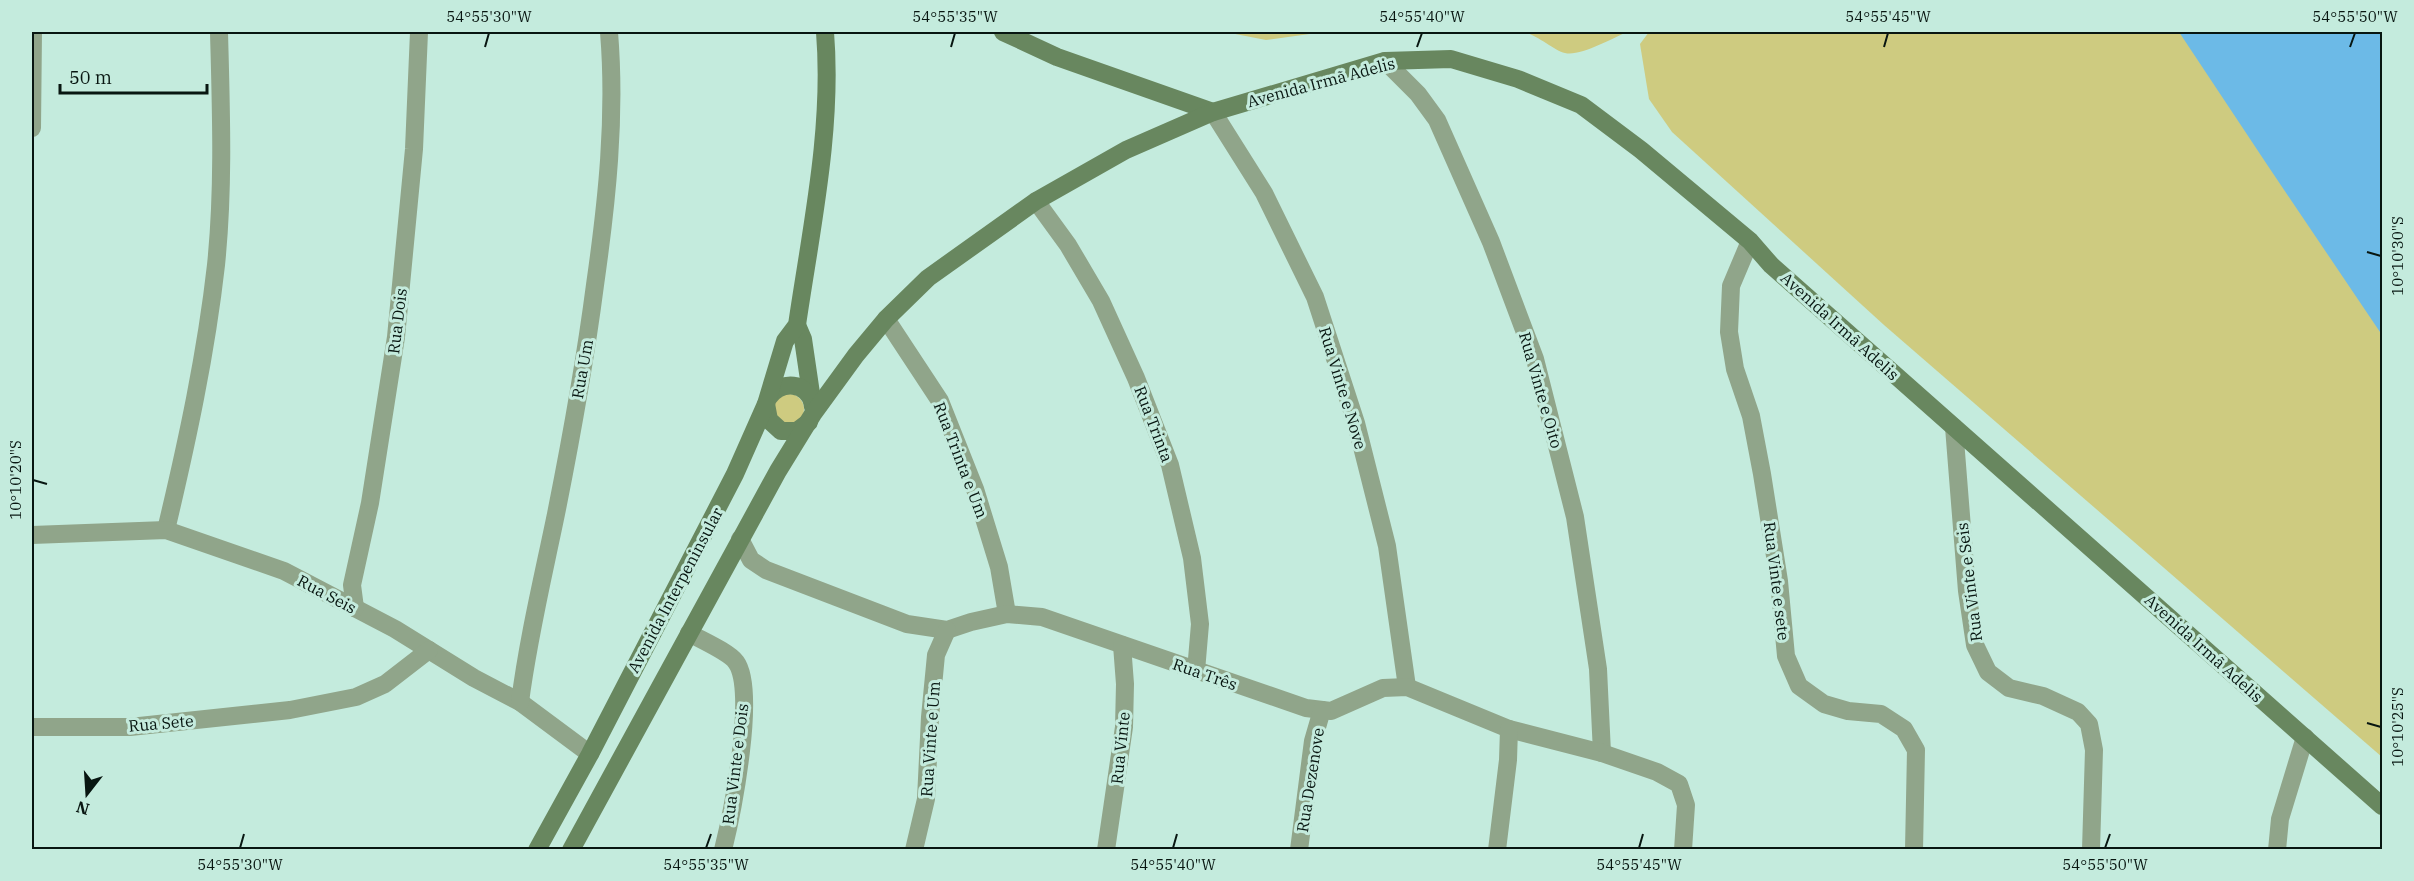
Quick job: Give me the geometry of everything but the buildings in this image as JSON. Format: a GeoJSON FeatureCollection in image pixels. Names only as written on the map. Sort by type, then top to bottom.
{"type":"FeatureCollection","features":[{"type":"Feature","properties":{"kind":"street"},"geometry":{"type":"LineString","coordinates":[[32,128],[33,32]]}},
{"type":"Feature","properties":{"kind":"street"},"geometry":{"type":"LineString","coordinates":[[166,530],[195,402],[216,264],[221,152],[219,32]]}},
{"type":"Feature","properties":{"kind":"street","name":"Rua Dois"},"geometry":{"type":"LineString","coordinates":[[355,608],[352,585],[370,503],[396,337],[414,149],[419,32]]}},
{"type":"Feature","properties":{"kind":"street","name":"Rua Um"},"geometry":{"type":"LineString","coordinates":[[520,702],[526,658],[556,513],[587,342],[605,214],[611,138],[612,74],[609,32]]}},
{"type":"Feature","properties":{"kind":"street","name":"Avenida Interpeninsular"},"geometry":{"type":"LineString","coordinates":[[537,849],[590,754],[735,474],[767,401],[785,341],[797,325],[821,153],[826,90],[825,32]]}},
{"type":"Feature","properties":{"kind":"street"},"geometry":{"type":"LineString","coordinates":[[1003,32],[1057,57],[1213,111]]}},
{"type":"Feature","properties":{"kind":"street","name":"Avenida Irmã Adelis"},"geometry":{"type":"LineString","coordinates":[[812,414],[886,319],[928,278],[1036,201],[1126,150],[1213,111],[1385,61],[1451,58],[1518,79],[1581,105],[1641,150],[1750,241],[1771,265],[2382,806]]}},
{"type":"Feature","properties":{"kind":"street","name":"Rua Vinte e Oito"},"geometry":{"type":"LineString","coordinates":[[1385,61],[1418,94],[1437,120],[1491,242],[1536,359],[1575,517],[1598,669],[1602,753]]}},
{"type":"Feature","properties":{"kind":"street","name":"Rua Vinte e Nove"},"geometry":{"type":"LineString","coordinates":[[1213,111],[1264,193],[1315,297],[1356,423],[1387,546],[1407,687]]}},
{"type":"Feature","properties":{"kind":"street","name":"Rua Trinta"},"geometry":{"type":"LineString","coordinates":[[1036,201],[1068,245],[1101,301],[1136,378],[1170,465],[1192,558],[1200,624],[1196,670]]}},
{"type":"Feature","properties":{"kind":"street","name":"Rua Vinte e sete"},"geometry":{"type":"LineString","coordinates":[[1750,241],[1731,286],[1730,332],[1735,369],[1751,416],[1762,474],[1779,581],[1786,657],[1798,686],[1824,704],[1848,711],[1881,714],[1904,729],[1916,750],[1914,849]]}},
{"type":"Feature","properties":{"kind":"street","name":"Rua Trinta e Um"},"geometry":{"type":"LineString","coordinates":[[886,319],[940,401],[975,489],[999,567],[1007,614]]}},
{"type":"Feature","properties":{"kind":"street","name":"Avenida Interpeninsular"},"geometry":{"type":"LineString","coordinates":[[571,849],[740,539],[812,414],[803,339],[797,325]]}},
{"type":"Feature","properties":{"kind":"street"},"geometry":{"type":"LineString","coordinates":[[795,386],[807,393],[812,414],[797,431],[781,431],[769,420],[767,401],[780,387],[795,386]]}},
{"type":"Feature","properties":{"kind":"street","name":"Rua Vinte e Seis"},"geometry":{"type":"LineString","coordinates":[[1954,427],[1967,591],[1975,645],[1988,672],[2009,688],[2043,696],[2078,712],[2089,724],[2094,750],[2091,849]]}},
{"type":"Feature","properties":{"kind":"street","name":"Rua Seis"},"geometry":{"type":"LineString","coordinates":[[32,535],[166,530],[284,571],[355,608],[474,678],[520,702],[590,754]]}},
{"type":"Feature","properties":{"kind":"street","name":"Rua Três"},"geometry":{"type":"LineString","coordinates":[[740,539],[752,560],[766,570],[862,609],[907,624],[947,630],[1007,614],[1042,618],[1306,708],[1331,711],[1383,688],[1407,687],[1509,729],[1602,753],[1657,772],[1679,784],[1686,805],[1683,849]]}},
{"type":"Feature","properties":{"kind":"street","name":"Rua Vinte e Um"},"geometry":{"type":"LineString","coordinates":[[914,849],[927,799],[930,717],[936,655],[947,630]]}},
{"type":"Feature","properties":{"kind":"street","name":"Rua Vinte e Dois"},"geometry":{"type":"LineString","coordinates":[[689,633],[736,662],[744,682],[742,733],[736,789],[723,849]]}},
{"type":"Feature","properties":{"kind":"street","name":"Rua Vinte"},"geometry":{"type":"LineString","coordinates":[[1106,849],[1124,727],[1125,684],[1122,645]]}},
{"type":"Feature","properties":{"kind":"street","name":"Rua Sete"},"geometry":{"type":"LineString","coordinates":[[32,727],[129,727],[290,710],[356,697],[385,684],[429,650]]}},
{"type":"Feature","properties":{"kind":"street","name":"Rua Dezenove"},"geometry":{"type":"LineString","coordinates":[[1299,849],[1313,741],[1322,710]]}},
{"type":"Feature","properties":{"kind":"street"},"geometry":{"type":"LineString","coordinates":[[1497,849],[1508,760],[1509,729]]}},
{"type":"Feature","properties":{"kind":"street"},"geometry":{"type":"LineString","coordinates":[[2277,849],[2280,819],[2305,737]]}},
{"type":"Feature","properties":{"kind":"shaded area"},"geometry":{"type":"Polygon","coordinates":[[[1225,32],[1324,32],[1266,40],[1225,32]]]}},
{"type":"Feature","properties":{"kind":"shaded area"},"geometry":{"type":"Polygon","coordinates":[[[1524,32],[1627,32],[1587,50],[1565,53],[1524,32]]]}},
{"type":"Feature","properties":{"kind":"shaded area"},"geometry":{"type":"Polygon","coordinates":[[[1649,32],[2382,32],[2382,757],[1884,325],[1672,132],[1649,99],[1640,44],[1649,32]]]}},
{"type":"Feature","properties":{"kind":"shaded area"},"geometry":{"type":"Polygon","coordinates":[[[789,394],[800,398],[804,409],[800,420],[789,424],[778,420],[774,409],[778,398],[789,394]]]}},
{"type":"Feature","properties":{"kind":"water"},"geometry":{"type":"Polygon","coordinates":[[[2179,32],[2382,32],[2382,335],[2268,166],[2179,32]]]}}]}
